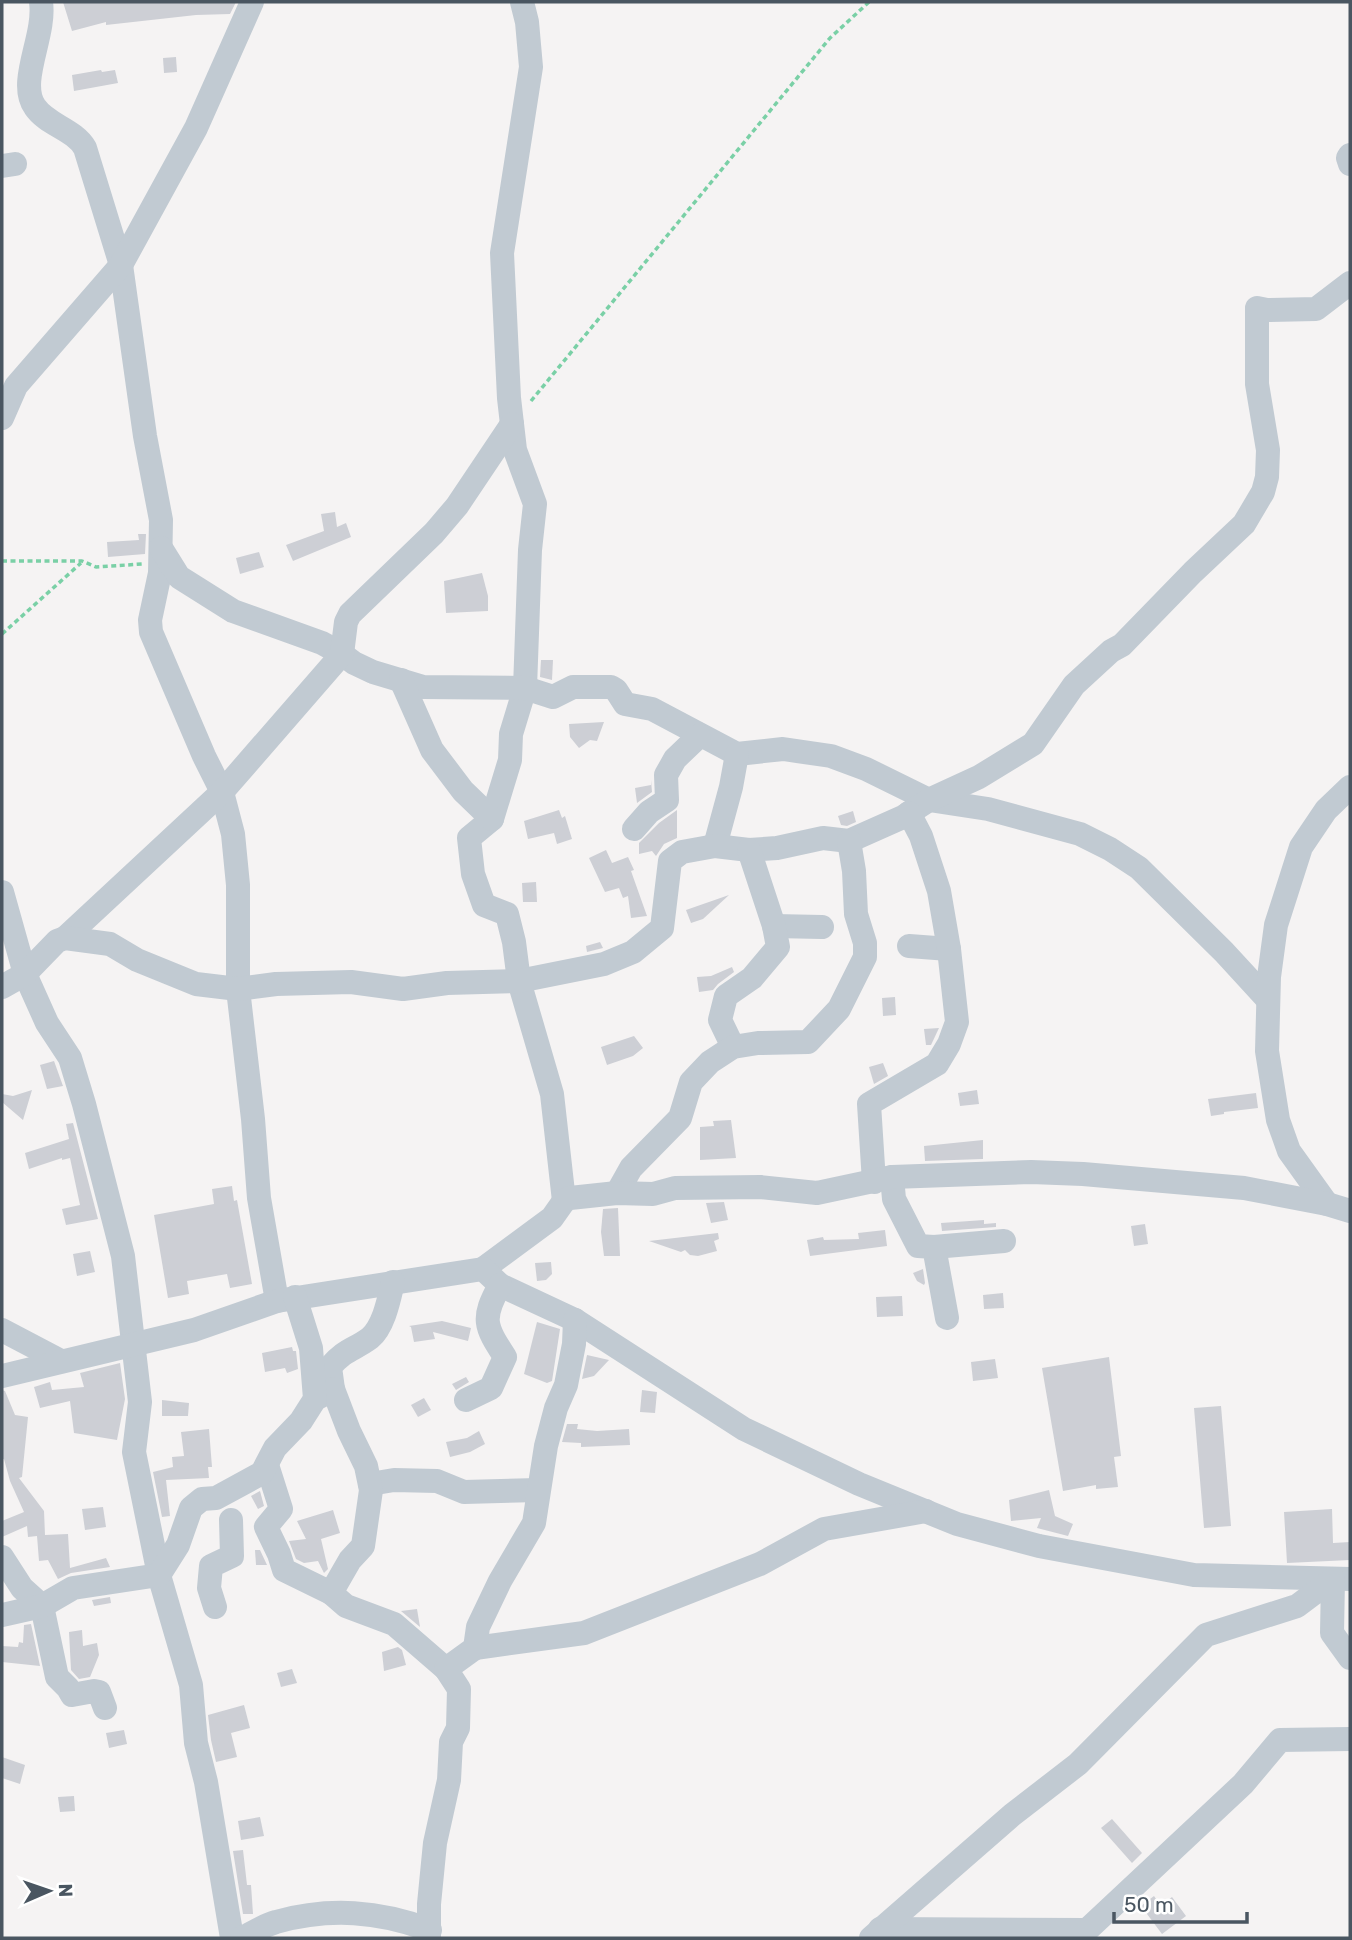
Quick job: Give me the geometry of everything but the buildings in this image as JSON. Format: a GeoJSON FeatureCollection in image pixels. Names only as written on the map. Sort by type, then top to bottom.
{"type":"FeatureCollection","features":[{"type":"Feature","properties":{"kind":"street"},"geometry":{"type":"LineString","coordinates":[[41,2],[40,37],[28,81],[30,97],[40,114],[79,139],[85,148],[121,265],[145,436],[160,513],[161,555],[150,620],[151,632],[222,792],[236,855],[238,989],[259,1198],[286,1299],[311,1348],[324,1394],[349,1431],[366,1466],[370,1484],[363,1546],[349,1560],[331,1593]]}},
{"type":"Feature","properties":{"kind":"street"},"geometry":{"type":"LineString","coordinates":[[2,418],[16,386],[121,265],[196,128],[252,2]]}},
{"type":"Feature","properties":{"kind":"street"},"geometry":{"type":"LineString","coordinates":[[522,2],[527,22],[531,67],[502,253],[515,450],[535,507],[530,550],[525,688],[511,734],[510,760],[492,819],[469,838],[472,874],[484,905],[507,914],[519,981],[552,1094],[564,1201]]}},
{"type":"Feature","properties":{"kind":"street"},"geometry":{"type":"LineString","coordinates":[[1350,155],[1350,164]]}},
{"type":"Feature","properties":{"kind":"street"},"geometry":{"type":"LineString","coordinates":[[65,938],[110,944],[137,960],[196,984],[238,989],[276,984],[351,982],[403,989],[447,983],[519,981],[604,964],[636,950],[662,928],[670,861],[682,852],[715,846],[749,850],[777,848],[823,838],[849,841],[979,777],[1033,744],[1074,685],[1122,645],[1250,518],[1267,477],[1268,450],[1257,384],[1257,308],[1316,309],[1350,283]]}},
{"type":"Feature","properties":{"kind":"street"},"geometry":{"type":"LineString","coordinates":[[2,987],[25,974],[57,941],[65,938],[222,792],[342,653],[346,622],[350,614],[434,533],[457,506],[512,424]]}},
{"type":"Feature","properties":{"kind":"street"},"geometry":{"type":"LineString","coordinates":[[161,555],[179,577],[233,611],[322,643],[342,653],[354,663],[423,687],[525,688],[553,697],[573,687],[611,687],[625,704],[652,709],[737,754],[783,749],[831,756],[866,769],[919,807],[988,809],[1080,834],[1139,868],[1268,1000]]}},
{"type":"Feature","properties":{"kind":"street"},"geometry":{"type":"LineString","coordinates":[[401,680],[432,750],[463,791],[492,819]]}},
{"type":"Feature","properties":{"kind":"street"},"geometry":{"type":"LineString","coordinates":[[634,829],[649,812],[667,800],[666,775],[675,759],[699,736]]}},
{"type":"Feature","properties":{"kind":"street"},"geometry":{"type":"LineString","coordinates":[[715,846],[737,754]]}},
{"type":"Feature","properties":{"kind":"street"},"geometry":{"type":"LineString","coordinates":[[1339,1208],[1289,1152],[1278,1120],[1267,1051],[1268,1000],[1275,929],[1301,846],[1326,810],[1350,787]]}},
{"type":"Feature","properties":{"kind":"street"},"geometry":{"type":"LineString","coordinates":[[919,807],[921,836],[939,891],[949,949],[957,1007],[955,1031],[937,1064],[869,1104],[883,1180],[918,1247],[1004,1241]]}},
{"type":"Feature","properties":{"kind":"street"},"geometry":{"type":"LineString","coordinates":[[617,1194],[631,1168],[680,1118],[691,1082],[704,1066],[733,1047],[808,1042],[841,1004],[865,957],[865,943],[856,914],[854,871],[849,841]]}},
{"type":"Feature","properties":{"kind":"street"},"geometry":{"type":"LineString","coordinates":[[733,1047],[720,1020],[726,996],[752,978],[778,947],[774,926],[749,850]]}},
{"type":"Feature","properties":{"kind":"street"},"geometry":{"type":"LineString","coordinates":[[2,892],[25,974],[47,1023],[70,1058],[123,1256],[140,1402],[134,1452],[159,1575],[191,1685],[196,1743],[206,1782],[233,1938]]}},
{"type":"Feature","properties":{"kind":"street"},"geometry":{"type":"LineString","coordinates":[[774,926],[822,927]]}},
{"type":"Feature","properties":{"kind":"street"},"geometry":{"type":"LineString","coordinates":[[909,946],[949,949]]}},
{"type":"Feature","properties":{"kind":"street"},"geometry":{"type":"LineString","coordinates":[[466,1400],[491,1388],[505,1357],[488,1330],[492,1277],[552,1218],[564,1201],[570,1198],[653,1194],[675,1188],[748,1187],[817,1193],[883,1180],[982,1172],[1083,1174],[1244,1188],[1339,1208]]}},
{"type":"Feature","properties":{"kind":"street"},"geometry":{"type":"LineString","coordinates":[[933,1247],[947,1318]]}},
{"type":"Feature","properties":{"kind":"street"},"geometry":{"type":"LineString","coordinates":[[2,1376],[194,1330],[286,1299],[393,1282],[492,1277],[575,1320],[744,1429],[859,1484],[957,1524],[1039,1546],[1194,1575],[1342,1579]]}},
{"type":"Feature","properties":{"kind":"street"},"geometry":{"type":"LineString","coordinates":[[2,1615],[42,1606],[74,1588],[159,1575],[178,1545],[191,1508],[202,1499],[216,1497],[262,1473],[275,1448],[324,1394],[330,1367],[348,1349],[369,1338],[375,1331],[387,1306],[393,1282]]}},
{"type":"Feature","properties":{"kind":"street"},"geometry":{"type":"LineString","coordinates":[[475,1648],[478,1627],[500,1581],[534,1523],[546,1446],[556,1408],[566,1385],[574,1344],[575,1320]]}},
{"type":"Feature","properties":{"kind":"street"},"geometry":{"type":"LineString","coordinates":[[2,1330],[61,1361]]}},
{"type":"Feature","properties":{"kind":"street"},"geometry":{"type":"LineString","coordinates":[[242,1938],[275,1922],[340,1911],[391,1917],[430,1934],[429,1904],[435,1843],[449,1780],[451,1742],[458,1728],[459,1689],[446,1669],[394,1625],[346,1606],[331,1593],[284,1570],[266,1527],[281,1508],[267,1465]]}},
{"type":"Feature","properties":{"kind":"street"},"geometry":{"type":"LineString","coordinates":[[370,1484],[394,1480],[437,1481],[464,1492],[538,1490]]}},
{"type":"Feature","properties":{"kind":"street"},"geometry":{"type":"LineString","coordinates":[[446,1669],[475,1648],[584,1633],[760,1564],[824,1529],[927,1511]]}},
{"type":"Feature","properties":{"kind":"street"},"geometry":{"type":"LineString","coordinates":[[211,1566],[232,1556],[231,1520]]}},
{"type":"Feature","properties":{"kind":"street"},"geometry":{"type":"LineString","coordinates":[[178,1545],[211,1566]]}},
{"type":"Feature","properties":{"kind":"street"},"geometry":{"type":"LineString","coordinates":[[2,1557],[22,1588],[42,1606],[57,1677],[72,1695],[99,1692],[105,1708]]}},
{"type":"Feature","properties":{"kind":"street"},"geometry":{"type":"LineString","coordinates":[[211,1566],[209,1588],[215,1607]]}},
{"type":"Feature","properties":{"kind":"street"},"geometry":{"type":"LineString","coordinates":[[1342,1579],[1332,1633],[1350,1658]]}},
{"type":"Feature","properties":{"kind":"street"},"geometry":{"type":"LineString","coordinates":[[875,1934],[1012,1815],[1078,1764],[1206,1635],[1297,1606],[1342,1579]]}},
{"type":"Feature","properties":{"kind":"street"},"geometry":{"type":"LineString","coordinates":[[875,1934],[1087,1930],[1243,1784],[1280,1740],[1350,1739]]}},
{"type":"Feature","properties":{"kind":"path"},"geometry":{"type":"LineString","coordinates":[[512,424],[830,38],[869,2]]}},
{"type":"Feature","properties":{"kind":"path"},"geometry":{"type":"LineString","coordinates":[[2,561],[82,561],[96,567],[161,555]]}},
{"type":"Feature","properties":{"kind":"path"},"geometry":{"type":"LineString","coordinates":[[2,635],[82,561]]}}]}
